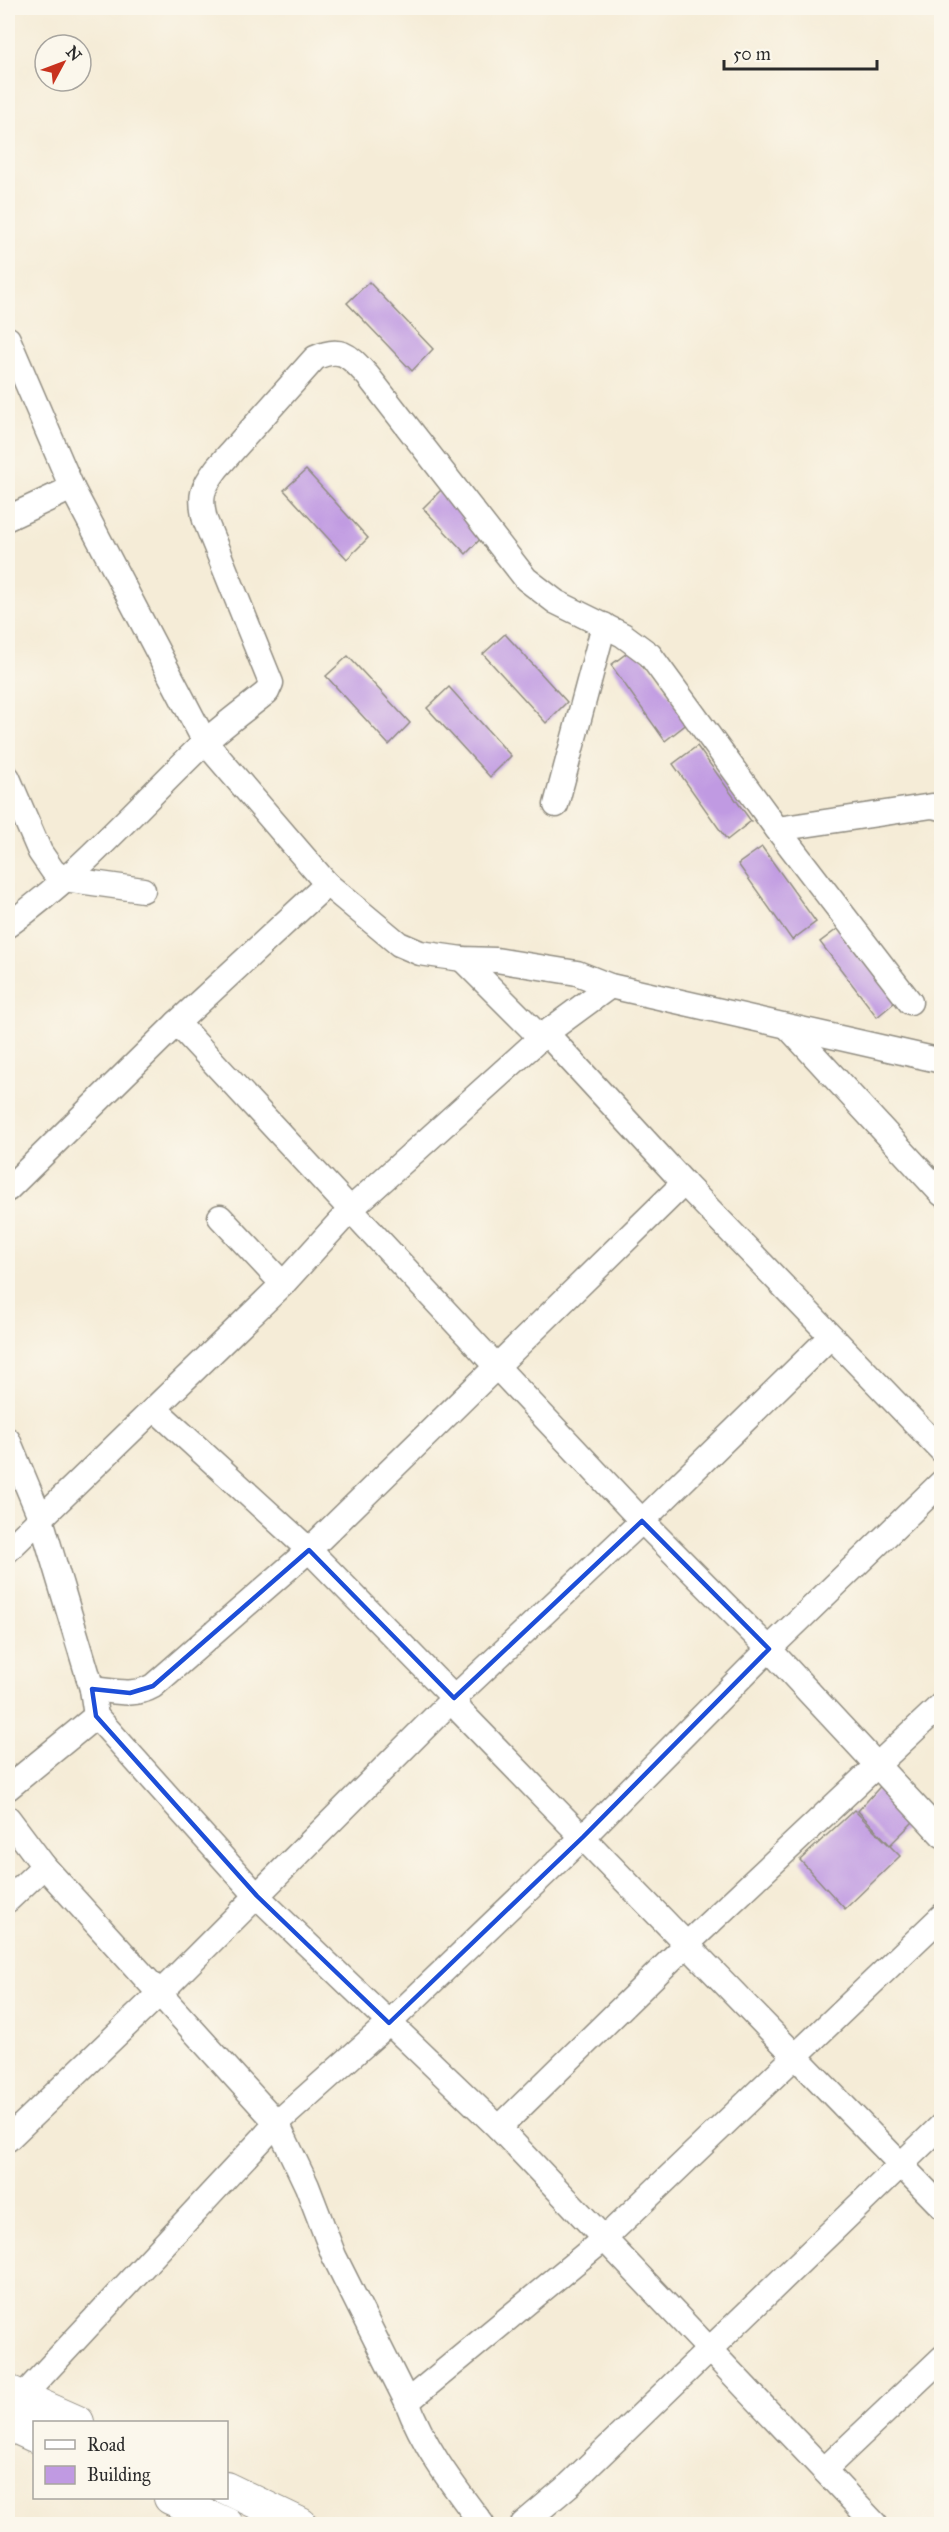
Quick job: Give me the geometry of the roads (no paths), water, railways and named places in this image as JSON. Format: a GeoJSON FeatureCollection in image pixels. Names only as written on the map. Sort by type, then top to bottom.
{"type":"FeatureCollection","features":[{"type":"Feature","properties":{"kind":"main road"},"geometry":{"type":"LineString","coordinates":[[12,2404],[74,2421]]}},
{"type":"Feature","properties":{"kind":"main road"},"geometry":{"type":"LineString","coordinates":[[12,2404],[33,2435]]}},
{"type":"Feature","properties":{"kind":"main road"},"geometry":{"type":"LineString","coordinates":[[172,2499],[227,2524]]}},
{"type":"Feature","properties":{"kind":"main road"},"geometry":{"type":"LineString","coordinates":[[236,2504],[301,2524]]}},
{"type":"Feature","properties":{"kind":"street"},"geometry":{"type":"LineString","coordinates":[[10,351],[72,488],[205,742],[327,884],[399,944],[420,953],[462,959],[496,960],[577,973],[610,987],[942,1061]]}},
{"type":"Feature","properties":{"kind":"street"},"geometry":{"type":"LineString","coordinates":[[8,925],[64,879],[205,742],[267,692],[271,683],[205,520],[200,500],[207,481],[217,468],[315,357],[329,351],[339,352],[353,361],[368,376],[526,579],[556,602],[604,625],[638,645],[655,662],[777,829],[910,1002]]}},
{"type":"Feature","properties":{"kind":"street"},"geometry":{"type":"LineString","coordinates":[[8,518],[72,488]]}},
{"type":"Feature","properties":{"kind":"street"},"geometry":{"type":"LineString","coordinates":[[556,805],[604,625]]}},
{"type":"Feature","properties":{"kind":"street"},"geometry":{"type":"LineString","coordinates":[[8,778],[40,852],[53,871],[64,879],[143,890]]}},
{"type":"Feature","properties":{"kind":"street"},"geometry":{"type":"LineString","coordinates":[[777,829],[932,806],[942,808]]}},
{"type":"Feature","properties":{"kind":"street"},"geometry":{"type":"LineString","coordinates":[[8,1189],[177,1023],[327,884]]}},
{"type":"Feature","properties":{"kind":"street"},"geometry":{"type":"LineString","coordinates":[[462,959],[543,1035],[830,1337],[942,1451]]}},
{"type":"Feature","properties":{"kind":"street"},"geometry":{"type":"LineString","coordinates":[[8,1550],[283,1284],[352,1208],[543,1035],[610,987]]}},
{"type":"Feature","properties":{"kind":"street"},"geometry":{"type":"LineString","coordinates":[[177,1023],[642,1521],[769,1649],[942,1835]]}},
{"type":"Feature","properties":{"kind":"street"},"geometry":{"type":"LineString","coordinates":[[788,1027],[942,1194]]}},
{"type":"Feature","properties":{"kind":"street"},"geometry":{"type":"LineString","coordinates":[[92,1689],[130,1693],[143,1692],[153,1686],[309,1550],[684,1182]]}},
{"type":"Feature","properties":{"kind":"street"},"geometry":{"type":"LineString","coordinates":[[220,1217],[283,1284]]}},
{"type":"Feature","properties":{"kind":"street"},"geometry":{"type":"LineString","coordinates":[[8,2139],[159,1994],[454,1698],[642,1521],[830,1337]]}},
{"type":"Feature","properties":{"kind":"street"},"geometry":{"type":"LineString","coordinates":[[155,1409],[309,1550],[454,1698],[461,1712],[942,2208]]}},
{"type":"Feature","properties":{"kind":"street"},"geometry":{"type":"LineString","coordinates":[[8,1440],[41,1519],[92,1689],[96,1716],[257,1896],[499,2128],[875,2524]]}},
{"type":"Feature","properties":{"kind":"street"},"geometry":{"type":"LineString","coordinates":[[12,2404],[277,2123],[389,2023],[584,1837],[769,1649],[942,1482]]}},
{"type":"Feature","properties":{"kind":"street"},"geometry":{"type":"LineString","coordinates":[[499,2128],[686,1945],[942,1704]]}},
{"type":"Feature","properties":{"kind":"street"},"geometry":{"type":"LineString","coordinates":[[8,1788],[96,1716]]}},
{"type":"Feature","properties":{"kind":"street"},"geometry":{"type":"LineString","coordinates":[[8,1818],[44,1866],[277,2123],[307,2186],[334,2256],[407,2402],[416,2426],[434,2458],[482,2524]]}},
{"type":"Feature","properties":{"kind":"street"},"geometry":{"type":"LineString","coordinates":[[8,1900],[44,1866]]}},
{"type":"Feature","properties":{"kind":"street"},"geometry":{"type":"LineString","coordinates":[[407,2402],[604,2239],[942,1916]]}},
{"type":"Feature","properties":{"kind":"street"},"geometry":{"type":"LineString","coordinates":[[523,2524],[569,2485],[942,2125]]}},
{"type":"Feature","properties":{"kind":"street"},"geometry":{"type":"LineString","coordinates":[[824,2470],[942,2358]]}}]}
